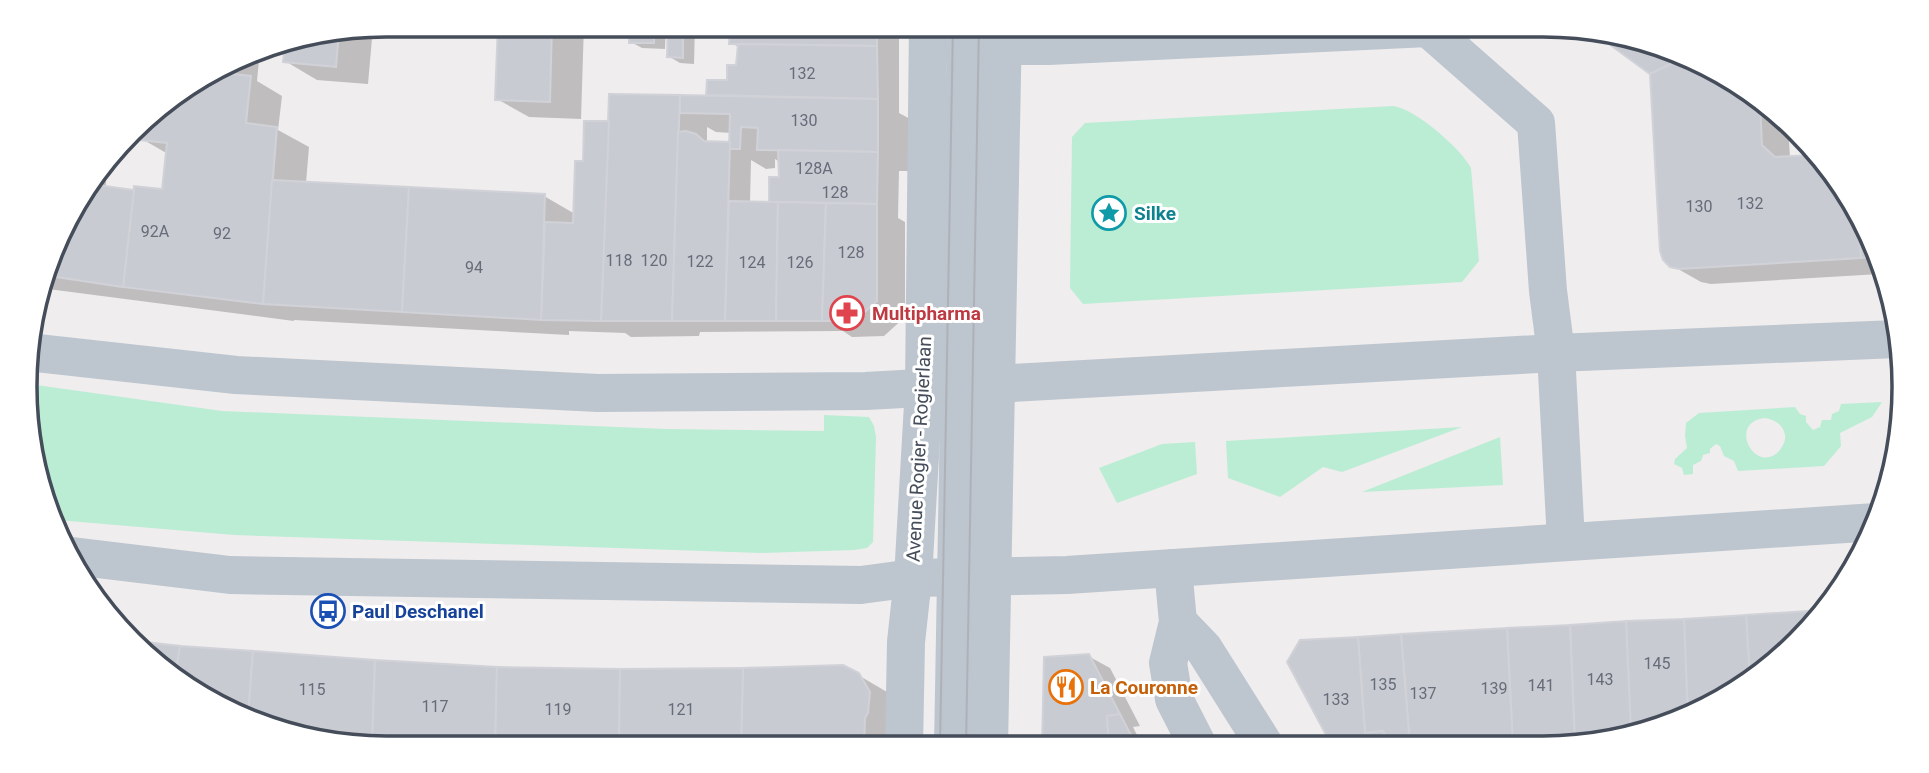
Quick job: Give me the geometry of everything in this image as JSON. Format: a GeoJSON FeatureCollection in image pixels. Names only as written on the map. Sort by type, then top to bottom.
{"type":"FeatureCollection","features":[{"type":"Feature","properties":{"kind":"street","name":"Avenue Rogier - Rogierlaan"},"geometry":{"type":"LineString","coordinates":[[928,37],[988,736]]}},
{"type":"Feature","properties":{"kind":"street","name":"Avenue Rogier - Rogierlaan"},"geometry":{"type":"LineString","coordinates":[[960,386],[965,37]]}},
{"type":"Feature","properties":{"kind":"street","name":"Avenue Rogier - Rogierlaan"},"geometry":{"type":"LineString","coordinates":[[904,736],[906,642],[913,578],[960,386],[1003,37]]}},
{"type":"Feature","properties":{"kind":"street"},"geometry":{"type":"LineString","coordinates":[[1437,37],[1536,123],[1548,291],[1556,352],[1566,541]]}},
{"type":"Feature","properties":{"kind":"street"},"geometry":{"type":"LineString","coordinates":[[38,353],[236,375],[598,393],[866,391],[1556,352],[1889,339]]}},
{"type":"Feature","properties":{"kind":"street"},"geometry":{"type":"LineString","coordinates":[[82,557],[230,575],[852,584],[913,578],[1067,575],[1865,523]]}},
{"type":"Feature","properties":{"kind":"street"},"geometry":{"type":"LineString","coordinates":[[1173,568],[1178,622],[1168,663],[1174,699],[1193,736]]}},
{"type":"Feature","properties":{"kind":"street","name":"Avenue Rogier - Rogierlaan"},"geometry":{"type":"LineString","coordinates":[[954,736],[975,577]]}},
{"type":"Feature","properties":{"kind":"street"},"geometry":{"type":"LineString","coordinates":[[1178,622],[1204,649],[1259,736]]}},
{"type":"Feature","properties":{"kind":"green space"},"geometry":{"type":"Polygon","coordinates":[[[1393,106],[1425,122],[1457,150],[1471,168],[1479,261],[1462,282],[1083,304],[1070,288],[1072,137],[1085,123],[1393,106]]]}},
{"type":"Feature","properties":{"kind":"green space"},"geometry":{"type":"Polygon","coordinates":[[[37,385],[222,411],[666,429],[824,431],[824,415],[869,417],[876,437],[873,542],[867,548],[854,550],[761,553],[234,535],[63,521],[43,455],[37,385]]]}},
{"type":"Feature","properties":{"kind":"green space"},"geometry":{"type":"Polygon","coordinates":[[[1882,402],[1872,417],[1840,433],[1841,446],[1824,466],[1738,471],[1734,461],[1724,456],[1720,446],[1716,444],[1710,449],[1710,453],[1703,455],[1701,461],[1693,465],[1693,474],[1684,475],[1682,468],[1674,464],[1675,459],[1687,448],[1686,423],[1699,413],[1795,407],[1800,414],[1806,416],[1806,422],[1813,430],[1820,427],[1822,420],[1831,420],[1832,414],[1839,411],[1841,404],[1882,402]],[[1765,418],[1753,422],[1746,437],[1754,453],[1771,457],[1783,445],[1784,431],[1775,421],[1765,418]]]}},
{"type":"Feature","properties":{"kind":"green space"},"geometry":{"type":"Polygon","coordinates":[[[1462,427],[1342,472],[1323,467],[1280,497],[1228,478],[1226,441],[1462,427]]]}},
{"type":"Feature","properties":{"kind":"green space"},"geometry":{"type":"Polygon","coordinates":[[[1500,437],[1503,485],[1362,492],[1500,437]]]}},
{"type":"Feature","properties":{"kind":"green space"},"geometry":{"type":"Polygon","coordinates":[[[1195,442],[1197,474],[1117,503],[1099,468],[1162,444],[1195,442]]]}},
{"type":"Feature","properties":{"kind":"building"},"geometry":{"type":"Polygon","coordinates":[[[497,37],[552,37],[550,102],[495,100],[497,37]]]}},
{"type":"Feature","properties":{"kind":"building"},"geometry":{"type":"Polygon","coordinates":[[[629,37],[654,37],[654,43],[629,43],[629,37]]]}},
{"type":"Feature","properties":{"kind":"building"},"geometry":{"type":"Polygon","coordinates":[[[668,37],[683,37],[683,58],[667,57],[668,37]]]}},
{"type":"Feature","properties":{"kind":"building"},"geometry":{"type":"Polygon","coordinates":[[[729,37],[877,37],[877,46],[729,44],[729,37]]]}},
{"type":"Feature","properties":{"kind":"building"},"geometry":{"type":"Polygon","coordinates":[[[338,40],[336,67],[283,62],[284,52],[338,40]]]}},
{"type":"Feature","properties":{"kind":"building"},"geometry":{"type":"Polygon","coordinates":[[[1607,42],[1674,62],[1650,74],[1607,42]]]}},
{"type":"Feature","properties":{"kind":"building"},"geometry":{"type":"Polygon","coordinates":[[[738,44],[877,46],[878,99],[706,95],[707,80],[727,80],[727,65],[736,65],[738,44]]]}},
{"type":"Feature","properties":{"kind":"building"},"geometry":{"type":"Polygon","coordinates":[[[1674,62],[1717,84],[1761,114],[1762,145],[1775,157],[1805,156],[1833,192],[1856,232],[1860,241],[1861,258],[1679,269],[1670,267],[1663,260],[1660,251],[1650,74],[1674,62]]]}},
{"type":"Feature","properties":{"kind":"building"},"geometry":{"type":"Polygon","coordinates":[[[231,74],[251,76],[246,123],[277,127],[263,304],[123,287],[134,186],[162,189],[167,143],[140,140],[174,109],[212,84],[231,74]]]}},
{"type":"Feature","properties":{"kind":"building"},"geometry":{"type":"Polygon","coordinates":[[[609,94],[680,95],[672,321],[601,321],[609,94]]]}},
{"type":"Feature","properties":{"kind":"building"},"geometry":{"type":"Polygon","coordinates":[[[680,95],[878,99],[878,152],[757,150],[758,128],[741,127],[740,149],[729,149],[730,114],[680,113],[680,95]]]}},
{"type":"Feature","properties":{"kind":"building"},"geometry":{"type":"Polygon","coordinates":[[[584,121],[609,121],[601,321],[541,320],[545,222],[573,223],[575,161],[583,161],[584,121]]]}},
{"type":"Feature","properties":{"kind":"building"},"geometry":{"type":"Polygon","coordinates":[[[678,132],[696,134],[704,141],[730,142],[725,321],[672,321],[678,132]]]}},
{"type":"Feature","properties":{"kind":"building"},"geometry":{"type":"Polygon","coordinates":[[[778,150],[878,152],[877,204],[769,202],[769,177],[779,177],[778,150]]]}},
{"type":"Feature","properties":{"kind":"building"},"geometry":{"type":"Polygon","coordinates":[[[272,180],[409,187],[402,312],[263,304],[272,180]]]}},
{"type":"Feature","properties":{"kind":"building"},"geometry":{"type":"Polygon","coordinates":[[[101,185],[134,190],[123,287],[54,277],[73,232],[101,185]]]}},
{"type":"Feature","properties":{"kind":"building"},"geometry":{"type":"Polygon","coordinates":[[[409,187],[545,194],[541,320],[402,312],[409,187]]]}},
{"type":"Feature","properties":{"kind":"building"},"geometry":{"type":"Polygon","coordinates":[[[729,201],[778,202],[776,321],[725,321],[729,201]]]}},
{"type":"Feature","properties":{"kind":"building"},"geometry":{"type":"Polygon","coordinates":[[[778,202],[826,203],[822,321],[776,321],[778,202]]]}},
{"type":"Feature","properties":{"kind":"building"},"geometry":{"type":"Polygon","coordinates":[[[826,203],[877,204],[877,301],[855,321],[822,321],[826,203]]]}},
{"type":"Feature","properties":{"kind":"building"},"geometry":{"type":"Polygon","coordinates":[[[1860,241],[1868,258],[1861,258],[1860,241]]]}},
{"type":"Feature","properties":{"kind":"building"},"geometry":{"type":"Polygon","coordinates":[[[1810,611],[1790,634],[1749,668],[1746,615],[1810,611]]]}},
{"type":"Feature","properties":{"kind":"building"},"geometry":{"type":"Polygon","coordinates":[[[1746,615],[1749,668],[1687,705],[1684,619],[1746,615]]]}},
{"type":"Feature","properties":{"kind":"building"},"geometry":{"type":"Polygon","coordinates":[[[1684,619],[1688,705],[1631,725],[1626,621],[1684,619]]]}},
{"type":"Feature","properties":{"kind":"building"},"geometry":{"type":"Polygon","coordinates":[[[1626,621],[1631,725],[1575,735],[1570,625],[1626,621]]]}},
{"type":"Feature","properties":{"kind":"building"},"geometry":{"type":"Polygon","coordinates":[[[1570,625],[1575,735],[1512,736],[1507,628],[1570,625]]]}},
{"type":"Feature","properties":{"kind":"building"},"geometry":{"type":"Polygon","coordinates":[[[1507,628],[1512,736],[1409,736],[1401,634],[1507,628]]]}},
{"type":"Feature","properties":{"kind":"building"},"geometry":{"type":"Polygon","coordinates":[[[1401,634],[1409,736],[1385,736],[1383,731],[1365,733],[1358,637],[1401,634]]]}},
{"type":"Feature","properties":{"kind":"building"},"geometry":{"type":"Polygon","coordinates":[[[1358,637],[1365,733],[1383,731],[1385,736],[1327,736],[1287,662],[1300,640],[1358,637]]]}},
{"type":"Feature","properties":{"kind":"building"},"geometry":{"type":"Polygon","coordinates":[[[149,642],[180,646],[177,666],[149,642]]]}},
{"type":"Feature","properties":{"kind":"building"},"geometry":{"type":"Polygon","coordinates":[[[180,646],[253,651],[249,708],[212,689],[177,666],[180,646]]]}},
{"type":"Feature","properties":{"kind":"building"},"geometry":{"type":"Polygon","coordinates":[[[253,651],[375,660],[372,736],[318,730],[249,708],[253,651]]]}},
{"type":"Feature","properties":{"kind":"building"},"geometry":{"type":"Polygon","coordinates":[[[1089,654],[1120,714],[1107,716],[1108,736],[1042,736],[1044,657],[1089,654]]]}},
{"type":"Feature","properties":{"kind":"building"},"geometry":{"type":"Polygon","coordinates":[[[375,660],[497,667],[495,736],[372,736],[375,660]]]}},
{"type":"Feature","properties":{"kind":"building"},"geometry":{"type":"Polygon","coordinates":[[[843,665],[859,673],[870,692],[864,736],[741,736],[743,668],[843,665]]]}},
{"type":"Feature","properties":{"kind":"building"},"geometry":{"type":"Polygon","coordinates":[[[497,667],[620,669],[619,736],[495,736],[497,667]]]}},
{"type":"Feature","properties":{"kind":"building"},"geometry":{"type":"Polygon","coordinates":[[[743,668],[741,736],[619,736],[620,669],[743,668]]]}},
{"type":"Feature","properties":{"kind":"building"},"geometry":{"type":"Polygon","coordinates":[[[1120,714],[1131,736],[1108,736],[1107,716],[1120,714]]]}},
{"type":"Feature","properties":{"kind":"tram line"},"geometry":{"type":"LineString","coordinates":[[940,736],[953,37]]}},
{"type":"Feature","properties":{"kind":"tram line"},"geometry":{"type":"LineString","coordinates":[[966,736],[979,37]]}},
{"type":"Feature","properties":{"kind":"place","name":"Silke"},"geometry":{"type":"Point","coordinates":[1109,213]}},
{"type":"Feature","properties":{"kind":"place","name":"Multipharma"},"geometry":{"type":"Point","coordinates":[847,313]}},
{"type":"Feature","properties":{"kind":"place","name":"Paul Deschanel"},"geometry":{"type":"Point","coordinates":[328,611]}},
{"type":"Feature","properties":{"kind":"place","name":"La Couronne"},"geometry":{"type":"Point","coordinates":[1066,687]}}]}
